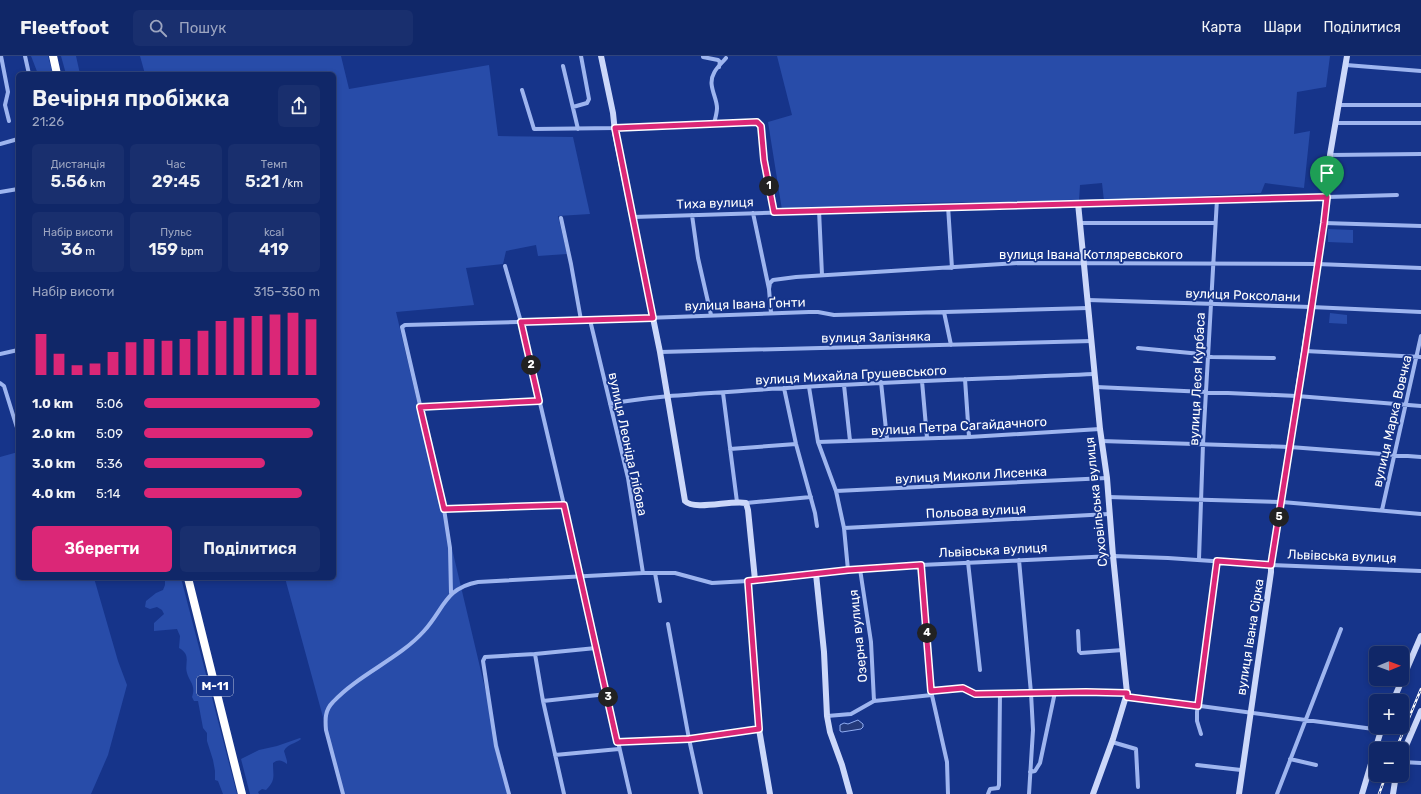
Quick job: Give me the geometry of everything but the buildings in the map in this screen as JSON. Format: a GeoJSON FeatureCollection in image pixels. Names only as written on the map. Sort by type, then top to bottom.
{"type":"FeatureCollection","features":[{"type":"Feature","properties":{"kind":"highway"},"geometry":{"type":"LineString","coordinates":[[53,56],[57,72]]}},
{"type":"Feature","properties":{"kind":"highway","name":"М-11"},"geometry":{"type":"LineString","coordinates":[[188,580],[242,794]]}},
{"type":"Feature","properties":{"kind":"street"},"geometry":{"type":"LineString","coordinates":[[1,56],[8,92],[5,105],[9,121]]}},
{"type":"Feature","properties":{"kind":"street"},"geometry":{"type":"LineString","coordinates":[[25,56],[28,72]]}},
{"type":"Feature","properties":{"kind":"street"},"geometry":{"type":"LineString","coordinates":[[572,108],[587,103],[589,99],[581,56]]}},
{"type":"Feature","properties":{"kind":"street"},"geometry":{"type":"LineString","coordinates":[[601,56],[660,352],[685,501],[689,504],[703,505],[811,497]]}},
{"type":"Feature","properties":{"kind":"street"},"geometry":{"type":"LineString","coordinates":[[703,56],[718,60],[720,62],[719,67]]}},
{"type":"Feature","properties":{"kind":"street","name":"вулиця Івана Сірка"},"geometry":{"type":"LineString","coordinates":[[1239,794],[1272,572],[1271,565],[1282,502],[1324,223],[1330,155],[1347,56]]}},
{"type":"Feature","properties":{"kind":"street"},"geometry":{"type":"LineString","coordinates":[[714,124],[717,108],[713,94],[713,74],[726,58]]}},
{"type":"Feature","properties":{"kind":"street"},"geometry":{"type":"LineString","coordinates":[[1346,65],[1421,71]]}},
{"type":"Feature","properties":{"kind":"street"},"geometry":{"type":"LineString","coordinates":[[563,66],[578,129]]}},
{"type":"Feature","properties":{"kind":"street"},"geometry":{"type":"LineString","coordinates":[[522,90],[534,129],[615,128],[757,122],[761,126],[764,160],[774,212]]}},
{"type":"Feature","properties":{"kind":"street"},"geometry":{"type":"LineString","coordinates":[[1338,105],[1421,105]]}},
{"type":"Feature","properties":{"kind":"street"},"geometry":{"type":"LineString","coordinates":[[1335,123],[1421,123]]}},
{"type":"Feature","properties":{"kind":"street"},"geometry":{"type":"LineString","coordinates":[[0,144],[16,140]]}},
{"type":"Feature","properties":{"kind":"street"},"geometry":{"type":"LineString","coordinates":[[1330,155],[1421,154]]}},
{"type":"Feature","properties":{"kind":"street"},"geometry":{"type":"LineString","coordinates":[[0,192],[16,189]]}},
{"type":"Feature","properties":{"kind":"street","name":"Тиха вулиця"},"geometry":{"type":"LineString","coordinates":[[633,217],[948,206],[1397,195]]}},
{"type":"Feature","properties":{"kind":"street","name":"вулиця Леся Курбаса"},"geometry":{"type":"LineString","coordinates":[[1199,560],[1205,392],[1217,199]]}},
{"type":"Feature","properties":{"kind":"street","name":"Суховільська вулиця"},"geometry":{"type":"LineString","coordinates":[[1078,203],[1101,441],[1107,478],[1109,514],[1127,695],[1093,794]]}},
{"type":"Feature","properties":{"kind":"street"},"geometry":{"type":"LineString","coordinates":[[948,206],[952,268]]}},
{"type":"Feature","properties":{"kind":"street"},"geometry":{"type":"LineString","coordinates":[[819,210],[822,275]]}},
{"type":"Feature","properties":{"kind":"street"},"geometry":{"type":"LineString","coordinates":[[753,213],[769,289],[771,313]]}},
{"type":"Feature","properties":{"kind":"street"},"geometry":{"type":"LineString","coordinates":[[692,215],[698,258],[711,315]]}},
{"type":"Feature","properties":{"kind":"street"},"geometry":{"type":"LineString","coordinates":[[561,218],[572,264],[581,320]]}},
{"type":"Feature","properties":{"kind":"street"},"geometry":{"type":"LineString","coordinates":[[1079,223],[1215,224]]}},
{"type":"Feature","properties":{"kind":"street"},"geometry":{"type":"LineString","coordinates":[[1324,223],[1421,226]]}},
{"type":"Feature","properties":{"kind":"street","name":"вулиця Івана Котляревського"},"geometry":{"type":"LineString","coordinates":[[769,289],[770,283],[773,280],[822,275],[1018,263],[1317,264],[1421,268]]}},
{"type":"Feature","properties":{"kind":"street"},"geometry":{"type":"LineString","coordinates":[[505,266],[521,322],[581,575],[617,742],[630,794]]}},
{"type":"Feature","properties":{"kind":"street","name":"вулиця Роксолани"},"geometry":{"type":"LineString","coordinates":[[1088,300],[1421,312]]}},
{"type":"Feature","properties":{"kind":"street","name":"вулиця Івана Ґонти"},"geometry":{"type":"LineString","coordinates":[[420,407],[402,327],[405,325],[771,313],[818,312],[834,315],[1088,308]]}},
{"type":"Feature","properties":{"kind":"street"},"geometry":{"type":"LineString","coordinates":[[944,312],[951,345]]}},
{"type":"Feature","properties":{"kind":"street","name":"вулиця Леоніда Глібова"},"geometry":{"type":"LineString","coordinates":[[590,320],[628,478],[643,572]]}},
{"type":"Feature","properties":{"kind":"street","name":"вулиця Марка Вовчка"},"geometry":{"type":"LineString","coordinates":[[1382,510],[1405,404],[1419,357],[1421,336]]}},
{"type":"Feature","properties":{"kind":"street","name":"вулиця Залізняка"},"geometry":{"type":"LineString","coordinates":[[660,352],[1092,341]]}},
{"type":"Feature","properties":{"kind":"street"},"geometry":{"type":"LineString","coordinates":[[1138,348],[1200,354],[1218,358],[1274,358]]}},
{"type":"Feature","properties":{"kind":"street"},"geometry":{"type":"LineString","coordinates":[[0,354],[16,350]]}},
{"type":"Feature","properties":{"kind":"street"},"geometry":{"type":"LineString","coordinates":[[1305,351],[1419,357]]}},
{"type":"Feature","properties":{"kind":"street","name":"вулиця Михайла Грушевського"},"geometry":{"type":"LineString","coordinates":[[610,404],[668,396],[784,388],[881,382],[1094,374]]}},
{"type":"Feature","properties":{"kind":"street"},"geometry":{"type":"LineString","coordinates":[[965,379],[969,436]]}},
{"type":"Feature","properties":{"kind":"street"},"geometry":{"type":"LineString","coordinates":[[922,381],[927,438]]}},
{"type":"Feature","properties":{"kind":"street"},"geometry":{"type":"LineString","coordinates":[[881,382],[888,440]]}},
{"type":"Feature","properties":{"kind":"street"},"geometry":{"type":"LineString","coordinates":[[0,383],[4,386],[16,425]]}},
{"type":"Feature","properties":{"kind":"street"},"geometry":{"type":"LineString","coordinates":[[844,385],[850,441]]}},
{"type":"Feature","properties":{"kind":"street"},"geometry":{"type":"LineString","coordinates":[[809,387],[818,442],[836,491],[844,528],[848,570]]}},
{"type":"Feature","properties":{"kind":"street"},"geometry":{"type":"LineString","coordinates":[[1096,387],[1297,396],[1421,406]]}},
{"type":"Feature","properties":{"kind":"street"},"geometry":{"type":"LineString","coordinates":[[784,388],[796,444],[811,497],[817,526]]}},
{"type":"Feature","properties":{"kind":"street"},"geometry":{"type":"LineString","coordinates":[[723,393],[737,502]]}},
{"type":"Feature","properties":{"kind":"street"},"geometry":{"type":"LineString","coordinates":[[343,794],[326,730],[325,720],[327,710],[332,702],[343,693],[410,644],[424,631],[451,593],[450,548],[444,509],[420,407],[539,401]]}},
{"type":"Feature","properties":{"kind":"street","name":"вулиця Петра Сагайдачного"},"geometry":{"type":"LineString","coordinates":[[818,442],[969,436],[1100,428]]}},
{"type":"Feature","properties":{"kind":"street"},"geometry":{"type":"LineString","coordinates":[[1101,441],[1290,447],[1421,457]]}},
{"type":"Feature","properties":{"kind":"street"},"geometry":{"type":"LineString","coordinates":[[730,449],[796,444]]}},
{"type":"Feature","properties":{"kind":"street","name":"вулиця Миколи Лисенка"},"geometry":{"type":"LineString","coordinates":[[836,491],[1107,478]]}},
{"type":"Feature","properties":{"kind":"street"},"geometry":{"type":"LineString","coordinates":[[1108,497],[1282,502],[1421,514]]}},
{"type":"Feature","properties":{"kind":"street"},"geometry":{"type":"LineString","coordinates":[[746,503],[755,580]]}},
{"type":"Feature","properties":{"kind":"street"},"geometry":{"type":"LineString","coordinates":[[444,509],[564,505]]}},
{"type":"Feature","properties":{"kind":"street","name":"Польова вулиця"},"geometry":{"type":"LineString","coordinates":[[844,528],[1109,514]]}},
{"type":"Feature","properties":{"kind":"street","name":"Львівська вулиця"},"geometry":{"type":"LineString","coordinates":[[451,593],[459,587],[478,582],[581,575],[643,572],[675,573],[712,583],[748,581],[860,569],[968,562],[1113,556],[1271,565],[1421,571]]}},
{"type":"Feature","properties":{"kind":"street"},"geometry":{"type":"LineString","coordinates":[[1019,560],[1032,693],[1029,794]]}},
{"type":"Feature","properties":{"kind":"street"},"geometry":{"type":"LineString","coordinates":[[1201,734],[1197,721],[1198,706],[1217,561]]}},
{"type":"Feature","properties":{"kind":"street"},"geometry":{"type":"LineString","coordinates":[[968,562],[980,670]]}},
{"type":"Feature","properties":{"kind":"street"},"geometry":{"type":"LineString","coordinates":[[921,565],[932,693],[947,762],[948,794]]}},
{"type":"Feature","properties":{"kind":"street","name":"Озерна вулиця"},"geometry":{"type":"LineString","coordinates":[[860,569],[871,642],[874,701]]}},
{"type":"Feature","properties":{"kind":"street"},"geometry":{"type":"LineString","coordinates":[[655,573],[660,601]]}},
{"type":"Feature","properties":{"kind":"street"},"geometry":{"type":"LineString","coordinates":[[816,574],[823,645],[827,716],[830,732],[842,765],[850,794]]}},
{"type":"Feature","properties":{"kind":"street"},"geometry":{"type":"LineString","coordinates":[[748,581],[759,729],[770,794]]}},
{"type":"Feature","properties":{"kind":"street"},"geometry":{"type":"LineString","coordinates":[[668,624],[689,739],[701,794]]}},
{"type":"Feature","properties":{"kind":"street"},"geometry":{"type":"LineString","coordinates":[[1277,794],[1341,629]]}},
{"type":"Feature","properties":{"kind":"street"},"geometry":{"type":"LineString","coordinates":[[1078,631],[1079,650],[1081,653],[1123,650]]}},
{"type":"Feature","properties":{"kind":"street"},"geometry":{"type":"LineString","coordinates":[[1397,694],[1421,636]]}},
{"type":"Feature","properties":{"kind":"street"},"geometry":{"type":"LineString","coordinates":[[509,794],[496,746],[483,661],[484,657],[596,648]]}},
{"type":"Feature","properties":{"kind":"street"},"geometry":{"type":"LineString","coordinates":[[535,654],[543,701],[564,794]]}},
{"type":"Feature","properties":{"kind":"street"},"geometry":{"type":"LineString","coordinates":[[827,716],[851,714],[874,701],[963,688],[975,694],[1055,692],[1127,695],[1250,713],[1369,727]]}},
{"type":"Feature","properties":{"kind":"street"},"geometry":{"type":"LineString","coordinates":[[1030,772],[1035,771],[1040,763],[1055,692]]}},
{"type":"Feature","properties":{"kind":"street"},"geometry":{"type":"LineString","coordinates":[[988,794],[990,789],[998,788],[999,785],[1000,693]]}},
{"type":"Feature","properties":{"kind":"street"},"geometry":{"type":"LineString","coordinates":[[543,701],[607,694]]}},
{"type":"Feature","properties":{"kind":"street"},"geometry":{"type":"LineString","coordinates":[[1408,742],[1421,711]]}},
{"type":"Feature","properties":{"kind":"street"},"geometry":{"type":"LineString","coordinates":[[617,742],[689,739],[759,729]]}},
{"type":"Feature","properties":{"kind":"street"},"geometry":{"type":"LineString","coordinates":[[1362,794],[1380,734]]}},
{"type":"Feature","properties":{"kind":"street"},"geometry":{"type":"LineString","coordinates":[[1112,742],[1136,749],[1138,787]]}},
{"type":"Feature","properties":{"kind":"street"},"geometry":{"type":"LineString","coordinates":[[555,755],[619,748]]}},
{"type":"Feature","properties":{"kind":"street"},"geometry":{"type":"LineString","coordinates":[[1290,759],[1316,765]]}},
{"type":"Feature","properties":{"kind":"street"},"geometry":{"type":"LineString","coordinates":[[1409,762],[1421,763]]}},
{"type":"Feature","properties":{"kind":"street"},"geometry":{"type":"LineString","coordinates":[[1197,765],[1242,770]]}},
{"type":"Feature","properties":{"kind":"street"},"geometry":{"type":"LineString","coordinates":[[1392,794],[1395,782]]}},
{"type":"Feature","properties":{"kind":"shaded area"},"geometry":{"type":"Polygon","coordinates":[[[31,56],[48,56],[52,72],[37,72],[31,56]]]}},
{"type":"Feature","properties":{"kind":"shaded area"},"geometry":{"type":"Polygon","coordinates":[[[61,56],[76,56],[80,72],[65,72],[61,56]]]}},
{"type":"Feature","properties":{"kind":"shaded area"},"geometry":{"type":"Polygon","coordinates":[[[140,56],[341,56],[349,89],[489,65],[498,136],[573,137],[590,214],[558,216],[567,254],[538,256],[536,245],[506,251],[503,264],[466,268],[474,305],[396,312],[510,794],[344,794],[286,580],[336,580],[336,72],[144,72],[140,56]]]}},
{"type":"Feature","properties":{"kind":"shaded area"},"geometry":{"type":"Polygon","coordinates":[[[777,56],[1330,56],[1326,87],[1297,92],[1294,134],[1310,131],[1304,188],[1265,183],[1261,193],[1104,201],[1102,183],[1080,185],[1079,201],[914,203],[782,210],[768,122],[792,115],[777,56]]]}},
{"type":"Feature","properties":{"kind":"shaded area"},"geometry":{"type":"Polygon","coordinates":[[[1328,229],[1353,230],[1353,243],[1328,242],[1328,229]]]}},
{"type":"Feature","properties":{"kind":"shaded area"},"geometry":{"type":"Polygon","coordinates":[[[1330,313],[1347,315],[1347,324],[1329,323],[1330,313]]]}},
{"type":"Feature","properties":{"kind":"shaded area"},"geometry":{"type":"Polygon","coordinates":[[[16,453],[16,580],[95,580],[118,661],[127,685],[108,755],[91,794],[0,794],[0,457],[16,453]]]}},
{"type":"Feature","properties":{"kind":"shaded area"},"geometry":{"type":"Polygon","coordinates":[[[165,580],[182,580],[237,794],[223,794],[218,781],[215,780],[215,771],[207,741],[207,733],[203,728],[198,701],[194,701],[192,697],[193,687],[186,670],[187,660],[185,654],[179,648],[180,636],[177,629],[154,631],[154,623],[164,614],[162,610],[157,607],[150,609],[145,607],[146,601],[156,593],[163,590],[165,580]]]}},
{"type":"Feature","properties":{"kind":"shaded area"},"geometry":{"type":"Polygon","coordinates":[[[858,720],[863,724],[861,729],[840,731],[840,725],[858,720]]]}},
{"type":"Feature","properties":{"kind":"shaded area"},"geometry":{"type":"Polygon","coordinates":[[[300,738],[301,739],[299,741],[287,747],[284,751],[287,764],[280,760],[273,763],[273,781],[269,787],[266,790],[262,789],[258,792],[259,794],[250,794],[241,759],[259,750],[277,746],[300,738]]]}},
{"type":"Feature","properties":{"kind":"railway"},"geometry":{"type":"LineString","coordinates":[[1399,742],[1421,689]]}},
{"type":"Feature","properties":{"kind":"railway"},"geometry":{"type":"LineString","coordinates":[[1379,794],[1383,782]]}},
{"type":"Feature","properties":{"kind":"route"},"geometry":{"type":"LineString","coordinates":[[757,122],[761,126],[764,160],[774,212],[1327,197],[1305,351],[1271,565],[1217,561],[1198,706],[1127,697],[1127,693],[1086,692],[975,694],[963,688],[931,691],[921,565],[848,570],[748,581],[759,729],[689,739],[617,742],[581,575],[564,505],[444,509],[420,407],[539,401],[521,322],[653,318],[615,128],[757,122]]}}]}
